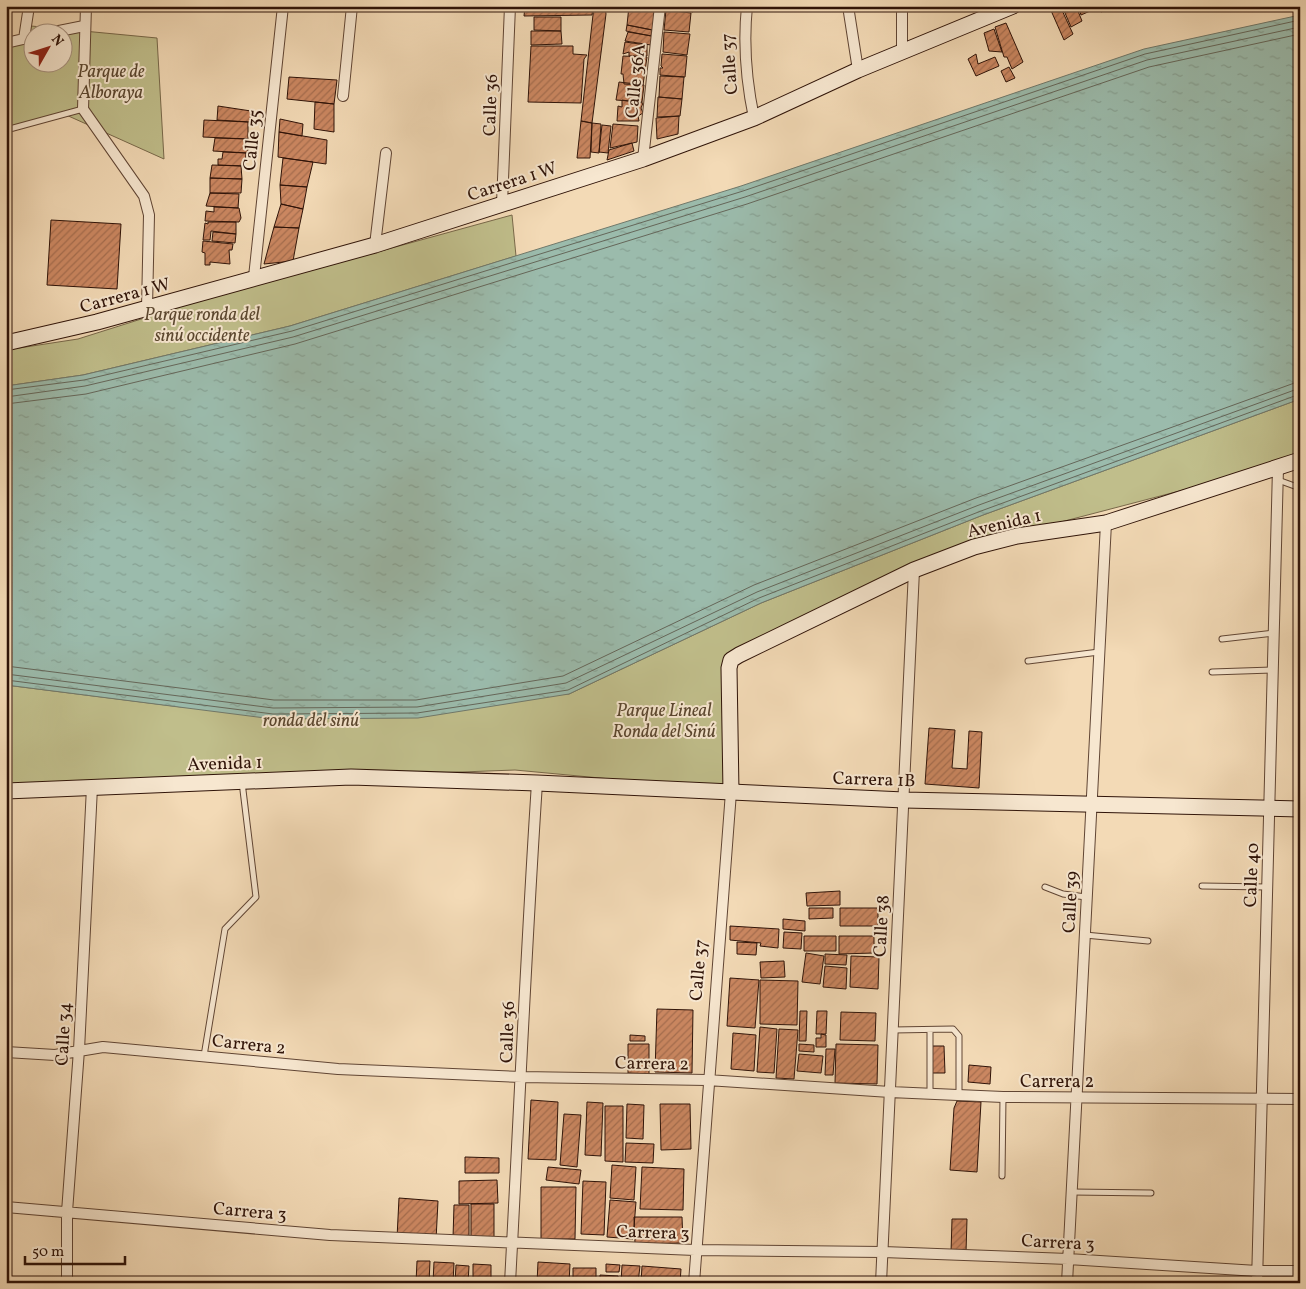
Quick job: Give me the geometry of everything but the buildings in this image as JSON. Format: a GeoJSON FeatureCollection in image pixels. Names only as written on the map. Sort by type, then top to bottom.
{"type":"FeatureCollection","features":[{"type":"Feature","properties":{"kind":"street"},"geometry":{"type":"LineString","coordinates":[[28,22],[29,6]]}},
{"type":"Feature","properties":{"kind":"street"},"geometry":{"type":"LineString","coordinates":[[86,6],[83,110],[144,196],[149,216],[147,308]]}},
{"type":"Feature","properties":{"kind":"street","name":"Calle 35"},"geometry":{"type":"LineString","coordinates":[[254,278],[283,6]]}},
{"type":"Feature","properties":{"kind":"street"},"geometry":{"type":"LineString","coordinates":[[343,96],[352,6]]}},
{"type":"Feature","properties":{"kind":"street","name":"Calle 36"},"geometry":{"type":"LineString","coordinates":[[502,204],[510,6]]}},
{"type":"Feature","properties":{"kind":"street","name":"Calle 36A"},"geometry":{"type":"LineString","coordinates":[[643,159],[660,6]]}},
{"type":"Feature","properties":{"kind":"street","name":"Calle 37"},"geometry":{"type":"LineString","coordinates":[[747,6],[744,42],[748,88],[754,118]]}},
{"type":"Feature","properties":{"kind":"street"},"geometry":{"type":"LineString","coordinates":[[848,6],[858,70]]}},
{"type":"Feature","properties":{"kind":"street"},"geometry":{"type":"LineString","coordinates":[[902,6],[902,52]]}},
{"type":"Feature","properties":{"kind":"street","name":"Carrera 1 W"},"geometry":{"type":"LineString","coordinates":[[6,343],[97,322],[375,245],[643,159],[754,118],[858,70],[1011,7]]}},
{"type":"Feature","properties":{"kind":"street"},"geometry":{"type":"LineString","coordinates":[[72,28],[84,26]]}},
{"type":"Feature","properties":{"kind":"street"},"geometry":{"type":"LineString","coordinates":[[6,43],[22,39]]}},
{"type":"Feature","properties":{"kind":"street"},"geometry":{"type":"LineString","coordinates":[[375,245],[386,153]]}},
{"type":"Feature","properties":{"kind":"street","name":"Avenida 1"},"geometry":{"type":"LineString","coordinates":[[731,660],[914,570],[974,547],[1017,536],[1106,523],[1278,474],[1300,460]]}},
{"type":"Feature","properties":{"kind":"street","name":"Calle 40"},"geometry":{"type":"LineString","coordinates":[[1257,1283],[1278,474]]}},
{"type":"Feature","properties":{"kind":"street","name":"Calle 39"},"geometry":{"type":"LineString","coordinates":[[1067,1283],[1106,523]]}},
{"type":"Feature","properties":{"kind":"street","name":"Calle 38"},"geometry":{"type":"LineString","coordinates":[[881,1283],[914,570]]}},
{"type":"Feature","properties":{"kind":"street","name":"Calle 37"},"geometry":{"type":"LineString","coordinates":[[694,1283],[731,792],[729,668],[731,660]]}},
{"type":"Feature","properties":{"kind":"street","name":"Avenida 1"},"geometry":{"type":"LineString","coordinates":[[6,791],[350,777],[446,781]]}},
{"type":"Feature","properties":{"kind":"street","name":"Carrera 1B"},"geometry":{"type":"LineString","coordinates":[[446,781],[537,783],[904,800],[1091,803],[1300,810]]}},
{"type":"Feature","properties":{"kind":"street","name":"Calle 36"},"geometry":{"type":"LineString","coordinates":[[510,1283],[522,1077],[526,950],[537,783]]}},
{"type":"Feature","properties":{"kind":"street","name":"Calle 34"},"geometry":{"type":"LineString","coordinates":[[67,1283],[67,1212],[79,1050],[92,787]]}},
{"type":"Feature","properties":{"kind":"street","name":"Carrera 2"},"geometry":{"type":"LineString","coordinates":[[6,1052],[55,1055],[103,1046],[338,1069],[522,1077],[708,1080],[890,1092],[1003,1097],[1300,1099]]}},
{"type":"Feature","properties":{"kind":"street","name":"Carrera 3"},"geometry":{"type":"LineString","coordinates":[[6,1207],[330,1235],[695,1250],[883,1252],[1068,1258],[1257,1271],[1300,1271]]}},
{"type":"Feature","properties":{"kind":"lane"},"geometry":{"type":"LineString","coordinates":[[6,130],[83,110]]}},
{"type":"Feature","properties":{"kind":"lane"},"geometry":{"type":"LineString","coordinates":[[1278,474],[1300,488]]}},
{"type":"Feature","properties":{"kind":"lane"},"geometry":{"type":"LineString","coordinates":[[1222,638],[1274,633]]}},
{"type":"Feature","properties":{"kind":"lane"},"geometry":{"type":"LineString","coordinates":[[1028,661],[1099,652]]}},
{"type":"Feature","properties":{"kind":"lane"},"geometry":{"type":"LineString","coordinates":[[1212,672],[1273,670]]}},
{"type":"Feature","properties":{"kind":"lane"},"geometry":{"type":"LineString","coordinates":[[204,1056],[225,929],[256,897],[242,782]]}},
{"type":"Feature","properties":{"kind":"lane"},"geometry":{"type":"LineString","coordinates":[[1202,886],[1267,887]]}},
{"type":"Feature","properties":{"kind":"lane"},"geometry":{"type":"LineString","coordinates":[[1045,887],[1063,894],[1086,897]]}},
{"type":"Feature","properties":{"kind":"lane"},"geometry":{"type":"LineString","coordinates":[[1084,935],[1148,941]]}},
{"type":"Feature","properties":{"kind":"lane"},"geometry":{"type":"LineString","coordinates":[[893,1030],[953,1029],[959,1036],[960,1095]]}},
{"type":"Feature","properties":{"kind":"lane"},"geometry":{"type":"LineString","coordinates":[[930,1030],[930,1094]]}},
{"type":"Feature","properties":{"kind":"lane"},"geometry":{"type":"LineString","coordinates":[[1002,1176],[1003,1097]]}},
{"type":"Feature","properties":{"kind":"lane"},"geometry":{"type":"LineString","coordinates":[[1071,1192],[1151,1193]]}},
{"type":"Feature","properties":{"kind":"green space","name":"Parque de Alboraya"},"geometry":{"type":"Polygon","coordinates":[[[72,30],[157,38],[164,159],[64,114],[6,128],[6,43],[22,36],[22,72],[72,72],[72,30]]]}},
{"type":"Feature","properties":{"kind":"green space","name":"Parque ronda del sinú occidente"},"geometry":{"type":"Polygon","coordinates":[[[512,215],[516,256],[290,326],[83,375],[6,386],[6,350],[78,339],[195,302],[512,215]]]}},
{"type":"Feature","properties":{"kind":"green space","name":"Parque Lineal Ronda del Sinú"},"geometry":{"type":"Polygon","coordinates":[[[1300,399],[1300,455],[1275,466],[992,540],[730,657],[728,790],[515,770],[6,789],[6,685],[181,707],[569,694],[761,603],[983,515],[1300,399]]]}},
{"type":"Feature","properties":{"kind":"water"},"geometry":{"type":"Polygon","coordinates":[[[1300,15],[1300,399],[983,515],[761,603],[569,694],[418,718],[273,719],[6,685],[6,386],[83,375],[290,326],[741,186],[1144,49],[1300,15]]]}},
{"type":"Feature","properties":{"kind":"park label","name":"ronda del sinú"},"geometry":{"type":"Point","coordinates":[311,720]}}]}
